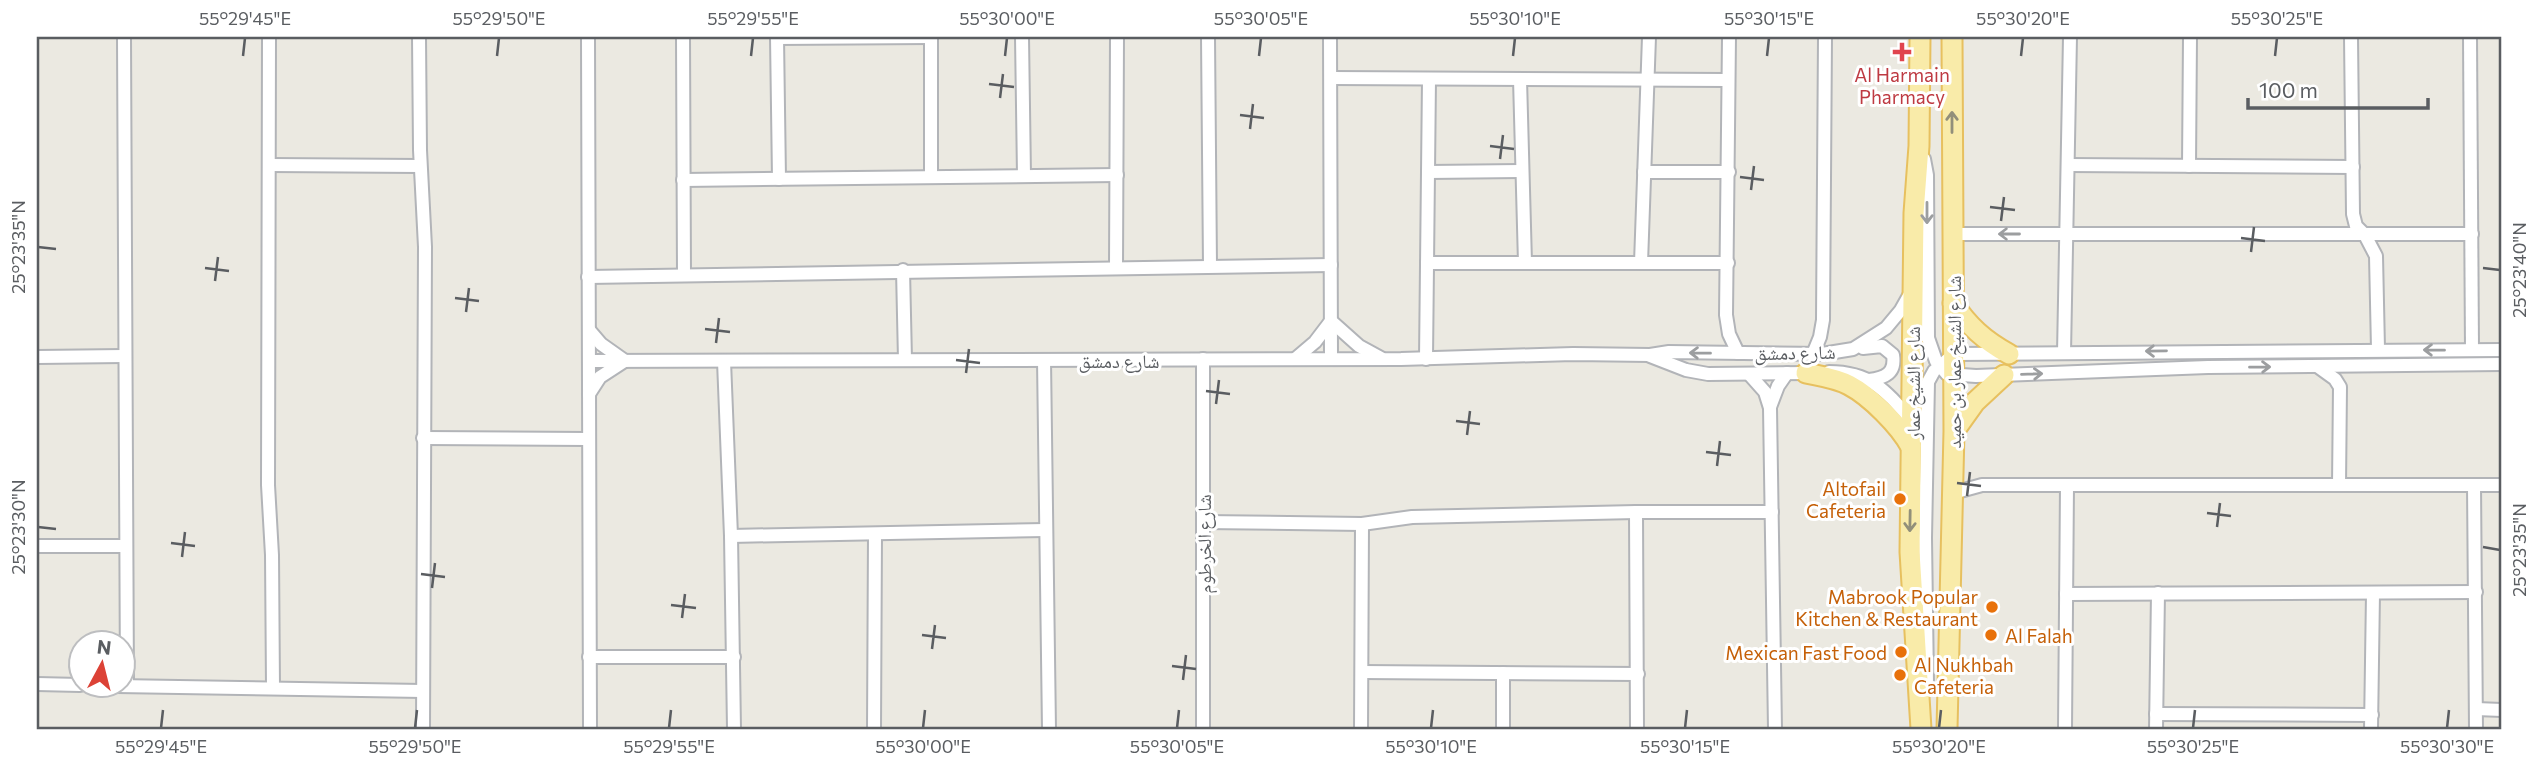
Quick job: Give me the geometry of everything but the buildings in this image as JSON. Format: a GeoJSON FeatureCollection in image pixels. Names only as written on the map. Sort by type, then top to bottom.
{"type":"FeatureCollection","features":[{"type":"Feature","properties":{"kind":"main road","name":"شارع الشيخ عمار"},"geometry":{"type":"LineString","coordinates":[[1917,725],[1910,582],[1912,290],[1919,146],[1920,37]]}},
{"type":"Feature","properties":{"kind":"main road","name":"شارع الشيخ عمار بن حميد"},"geometry":{"type":"LineString","coordinates":[[1947,729],[1954,431],[1949,365],[1953,303],[1952,37]]}},
{"type":"Feature","properties":{"kind":"main road"},"geometry":{"type":"LineString","coordinates":[[1953,303],[1982,338],[2008,354]]}},
{"type":"Feature","properties":{"kind":"main road"},"geometry":{"type":"LineString","coordinates":[[1796,373],[1838,381],[1853,388],[1893,421],[1911,447]]}},
{"type":"Feature","properties":{"kind":"main road"},"geometry":{"type":"LineString","coordinates":[[1954,431],[1975,401],[2004,375]]}},
{"type":"Feature","properties":{"kind":"street"},"geometry":{"type":"LineString","coordinates":[[124,37],[126,546],[124,630]]}},
{"type":"Feature","properties":{"kind":"street"},"geometry":{"type":"LineString","coordinates":[[269,37],[268,485],[272,555],[273,688]]}},
{"type":"Feature","properties":{"kind":"street"},"geometry":{"type":"LineString","coordinates":[[419,37],[420,166],[424,193],[425,239],[423,729]]}},
{"type":"Feature","properties":{"kind":"street"},"geometry":{"type":"LineString","coordinates":[[588,37],[590,729]]}},
{"type":"Feature","properties":{"kind":"street"},"geometry":{"type":"LineString","coordinates":[[683,37],[684,275]]}},
{"type":"Feature","properties":{"kind":"street"},"geometry":{"type":"LineString","coordinates":[[779,179],[777,37],[931,37],[931,177]]}},
{"type":"Feature","properties":{"kind":"street"},"geometry":{"type":"LineString","coordinates":[[1022,37],[1024,176]]}},
{"type":"Feature","properties":{"kind":"street"},"geometry":{"type":"LineString","coordinates":[[1116,268],[1117,37]]}},
{"type":"Feature","properties":{"kind":"street"},"geometry":{"type":"LineString","coordinates":[[1208,37],[1210,266]]}},
{"type":"Feature","properties":{"kind":"street"},"geometry":{"type":"LineString","coordinates":[[1322,37],[1330,52]]}},
{"type":"Feature","properties":{"kind":"street"},"geometry":{"type":"LineString","coordinates":[[1330,37],[1331,359]]}},
{"type":"Feature","properties":{"kind":"street"},"geometry":{"type":"LineString","coordinates":[[1641,263],[1648,37]]}},
{"type":"Feature","properties":{"kind":"street"},"geometry":{"type":"LineString","coordinates":[[1729,37],[1727,324],[1738,353]]}},
{"type":"Feature","properties":{"kind":"street"},"geometry":{"type":"LineString","coordinates":[[1813,354],[1823,320],[1825,37]]}},
{"type":"Feature","properties":{"kind":"street"},"geometry":{"type":"LineString","coordinates":[[2064,353],[2070,37]]}},
{"type":"Feature","properties":{"kind":"street"},"geometry":{"type":"LineString","coordinates":[[2189,166],[2190,37]]}},
{"type":"Feature","properties":{"kind":"street"},"geometry":{"type":"LineString","coordinates":[[2351,37],[2354,220],[2376,256],[2378,349]]}},
{"type":"Feature","properties":{"kind":"street"},"geometry":{"type":"LineString","coordinates":[[2470,37],[2472,350]]}},
{"type":"Feature","properties":{"kind":"street"},"geometry":{"type":"LineString","coordinates":[[1331,78],[1728,80]]}},
{"type":"Feature","properties":{"kind":"street"},"geometry":{"type":"LineString","coordinates":[[1426,359],[1429,79]]}},
{"type":"Feature","properties":{"kind":"street"},"geometry":{"type":"LineString","coordinates":[[1520,79],[1525,263]]}},
{"type":"Feature","properties":{"kind":"street"},"geometry":{"type":"LineString","coordinates":[[1919,146],[1927,175],[1928,338],[1932,354],[1949,365],[2004,375],[2207,367],[2502,364]]}},
{"type":"Feature","properties":{"kind":"street"},"geometry":{"type":"LineString","coordinates":[[270,165],[420,166]]}},
{"type":"Feature","properties":{"kind":"street"},"geometry":{"type":"LineString","coordinates":[[2068,166],[2353,167]]}},
{"type":"Feature","properties":{"kind":"street"},"geometry":{"type":"LineString","coordinates":[[1428,172],[1521,171]]}},
{"type":"Feature","properties":{"kind":"street"},"geometry":{"type":"LineString","coordinates":[[1644,172],[1729,172]]}},
{"type":"Feature","properties":{"kind":"street"},"geometry":{"type":"LineString","coordinates":[[683,180],[1117,175]]}},
{"type":"Feature","properties":{"kind":"street"},"geometry":{"type":"LineString","coordinates":[[1953,234],[2472,234]]}},
{"type":"Feature","properties":{"kind":"street"},"geometry":{"type":"LineString","coordinates":[[1427,263],[1728,263]]}},
{"type":"Feature","properties":{"kind":"street"},"geometry":{"type":"LineString","coordinates":[[589,277],[1331,265]]}},
{"type":"Feature","properties":{"kind":"street"},"geometry":{"type":"LineString","coordinates":[[904,270],[905,360]]}},
{"type":"Feature","properties":{"kind":"street","name":"شارع دمشق"},"geometry":{"type":"LineString","coordinates":[[589,361],[1426,359],[1573,354],[1650,355],[1669,352],[1813,354],[1853,349],[1886,328],[1901,310],[1912,290]]}},
{"type":"Feature","properties":{"kind":"street"},"geometry":{"type":"LineString","coordinates":[[1331,321],[1359,346],[1382,359]]}},
{"type":"Feature","properties":{"kind":"street"},"geometry":{"type":"LineString","coordinates":[[1295,359],[1315,342],[1331,321]]}},
{"type":"Feature","properties":{"kind":"street"},"geometry":{"type":"LineString","coordinates":[[589,329],[601,344],[625,361]]}},
{"type":"Feature","properties":{"kind":"street"},"geometry":{"type":"LineString","coordinates":[[1853,349],[1882,346],[1894,355],[1893,370],[1887,376],[1869,380]]}},
{"type":"Feature","properties":{"kind":"street"},"geometry":{"type":"LineString","coordinates":[[1917,725],[1927,688],[1927,395],[1928,382],[1934,371],[1949,365],[2008,354],[2502,349]]}},
{"type":"Feature","properties":{"kind":"street","name":"شارع دمشق"},"geometry":{"type":"LineString","coordinates":[[1650,355],[1698,373],[1851,373],[1869,380],[1889,395],[1912,421]]}},
{"type":"Feature","properties":{"kind":"street"},"geometry":{"type":"LineString","coordinates":[[37,357],[124,356]]}},
{"type":"Feature","properties":{"kind":"street","name":"شارع الخرطوم"},"geometry":{"type":"LineString","coordinates":[[1203,359],[1203,729]]}},
{"type":"Feature","properties":{"kind":"street"},"geometry":{"type":"LineString","coordinates":[[1044,360],[1049,729]]}},
{"type":"Feature","properties":{"kind":"street"},"geometry":{"type":"LineString","coordinates":[[589,394],[600,377],[625,361]]}},
{"type":"Feature","properties":{"kind":"street"},"geometry":{"type":"LineString","coordinates":[[724,361],[732,536],[734,729]]}},
{"type":"Feature","properties":{"kind":"street"},"geometry":{"type":"LineString","coordinates":[[2340,387],[2348,376],[2364,365]]}},
{"type":"Feature","properties":{"kind":"street"},"geometry":{"type":"LineString","coordinates":[[2317,366],[2335,379],[2340,387],[2339,485]]}},
{"type":"Feature","properties":{"kind":"street"},"geometry":{"type":"LineString","coordinates":[[1774,729],[1770,408],[1774,393],[1796,373]]}},
{"type":"Feature","properties":{"kind":"street"},"geometry":{"type":"LineString","coordinates":[[1749,374],[1765,392],[1770,408]]}},
{"type":"Feature","properties":{"kind":"street"},"geometry":{"type":"LineString","coordinates":[[423,438],[588,439]]}},
{"type":"Feature","properties":{"kind":"street"},"geometry":{"type":"LineString","coordinates":[[1953,493],[1982,485],[2502,485]]}},
{"type":"Feature","properties":{"kind":"street"},"geometry":{"type":"LineString","coordinates":[[2474,485],[2476,729]]}},
{"type":"Feature","properties":{"kind":"street"},"geometry":{"type":"LineString","coordinates":[[2065,729],[2067,486]]}},
{"type":"Feature","properties":{"kind":"street"},"geometry":{"type":"LineString","coordinates":[[1636,512],[1637,729]]}},
{"type":"Feature","properties":{"kind":"street"},"geometry":{"type":"LineString","coordinates":[[1203,522],[1362,524],[1412,517],[1772,512]]}},
{"type":"Feature","properties":{"kind":"street"},"geometry":{"type":"LineString","coordinates":[[1361,729],[1362,524]]}},
{"type":"Feature","properties":{"kind":"street"},"geometry":{"type":"LineString","coordinates":[[732,536],[1045,530]]}},
{"type":"Feature","properties":{"kind":"street"},"geometry":{"type":"LineString","coordinates":[[874,729],[875,534]]}},
{"type":"Feature","properties":{"kind":"street"},"geometry":{"type":"LineString","coordinates":[[37,546],[126,546]]}},
{"type":"Feature","properties":{"kind":"street"},"geometry":{"type":"LineString","coordinates":[[2066,594],[2476,592]]}},
{"type":"Feature","properties":{"kind":"street"},"geometry":{"type":"LineString","coordinates":[[2156,729],[2158,593]]}},
{"type":"Feature","properties":{"kind":"street"},"geometry":{"type":"LineString","coordinates":[[2371,729],[2373,593]]}},
{"type":"Feature","properties":{"kind":"street"},"geometry":{"type":"LineString","coordinates":[[589,657],[734,657]]}},
{"type":"Feature","properties":{"kind":"street"},"geometry":{"type":"LineString","coordinates":[[1362,672],[1638,674]]}},
{"type":"Feature","properties":{"kind":"street"},"geometry":{"type":"LineString","coordinates":[[1503,673],[1503,729]]}},
{"type":"Feature","properties":{"kind":"street"},"geometry":{"type":"LineString","coordinates":[[37,684],[66,685]]}},
{"type":"Feature","properties":{"kind":"street"},"geometry":{"type":"LineString","coordinates":[[136,686],[423,691]]}},
{"type":"Feature","properties":{"kind":"street"},"geometry":{"type":"LineString","coordinates":[[2476,709],[2502,709]]}},
{"type":"Feature","properties":{"kind":"street"},"geometry":{"type":"LineString","coordinates":[[2156,714],[2372,715]]}},
{"type":"Feature","properties":{"kind":"place","name":"Al Harmain Pharmacy"},"geometry":{"type":"Point","coordinates":[1902,52]}},
{"type":"Feature","properties":{"kind":"place","name":"Altofail Cafeteria"},"geometry":{"type":"Point","coordinates":[1900,499]}},
{"type":"Feature","properties":{"kind":"place","name":"Mabrook Popular Kitchen & Restaurant"},"geometry":{"type":"Point","coordinates":[1992,607]}},
{"type":"Feature","properties":{"kind":"place","name":"Al Falah"},"geometry":{"type":"Point","coordinates":[1991,635]}},
{"type":"Feature","properties":{"kind":"place","name":"Mexican Fast Food"},"geometry":{"type":"Point","coordinates":[1901,652]}},
{"type":"Feature","properties":{"kind":"place","name":"Al Nukhbah Cafeteria"},"geometry":{"type":"Point","coordinates":[1900,675]}}]}
